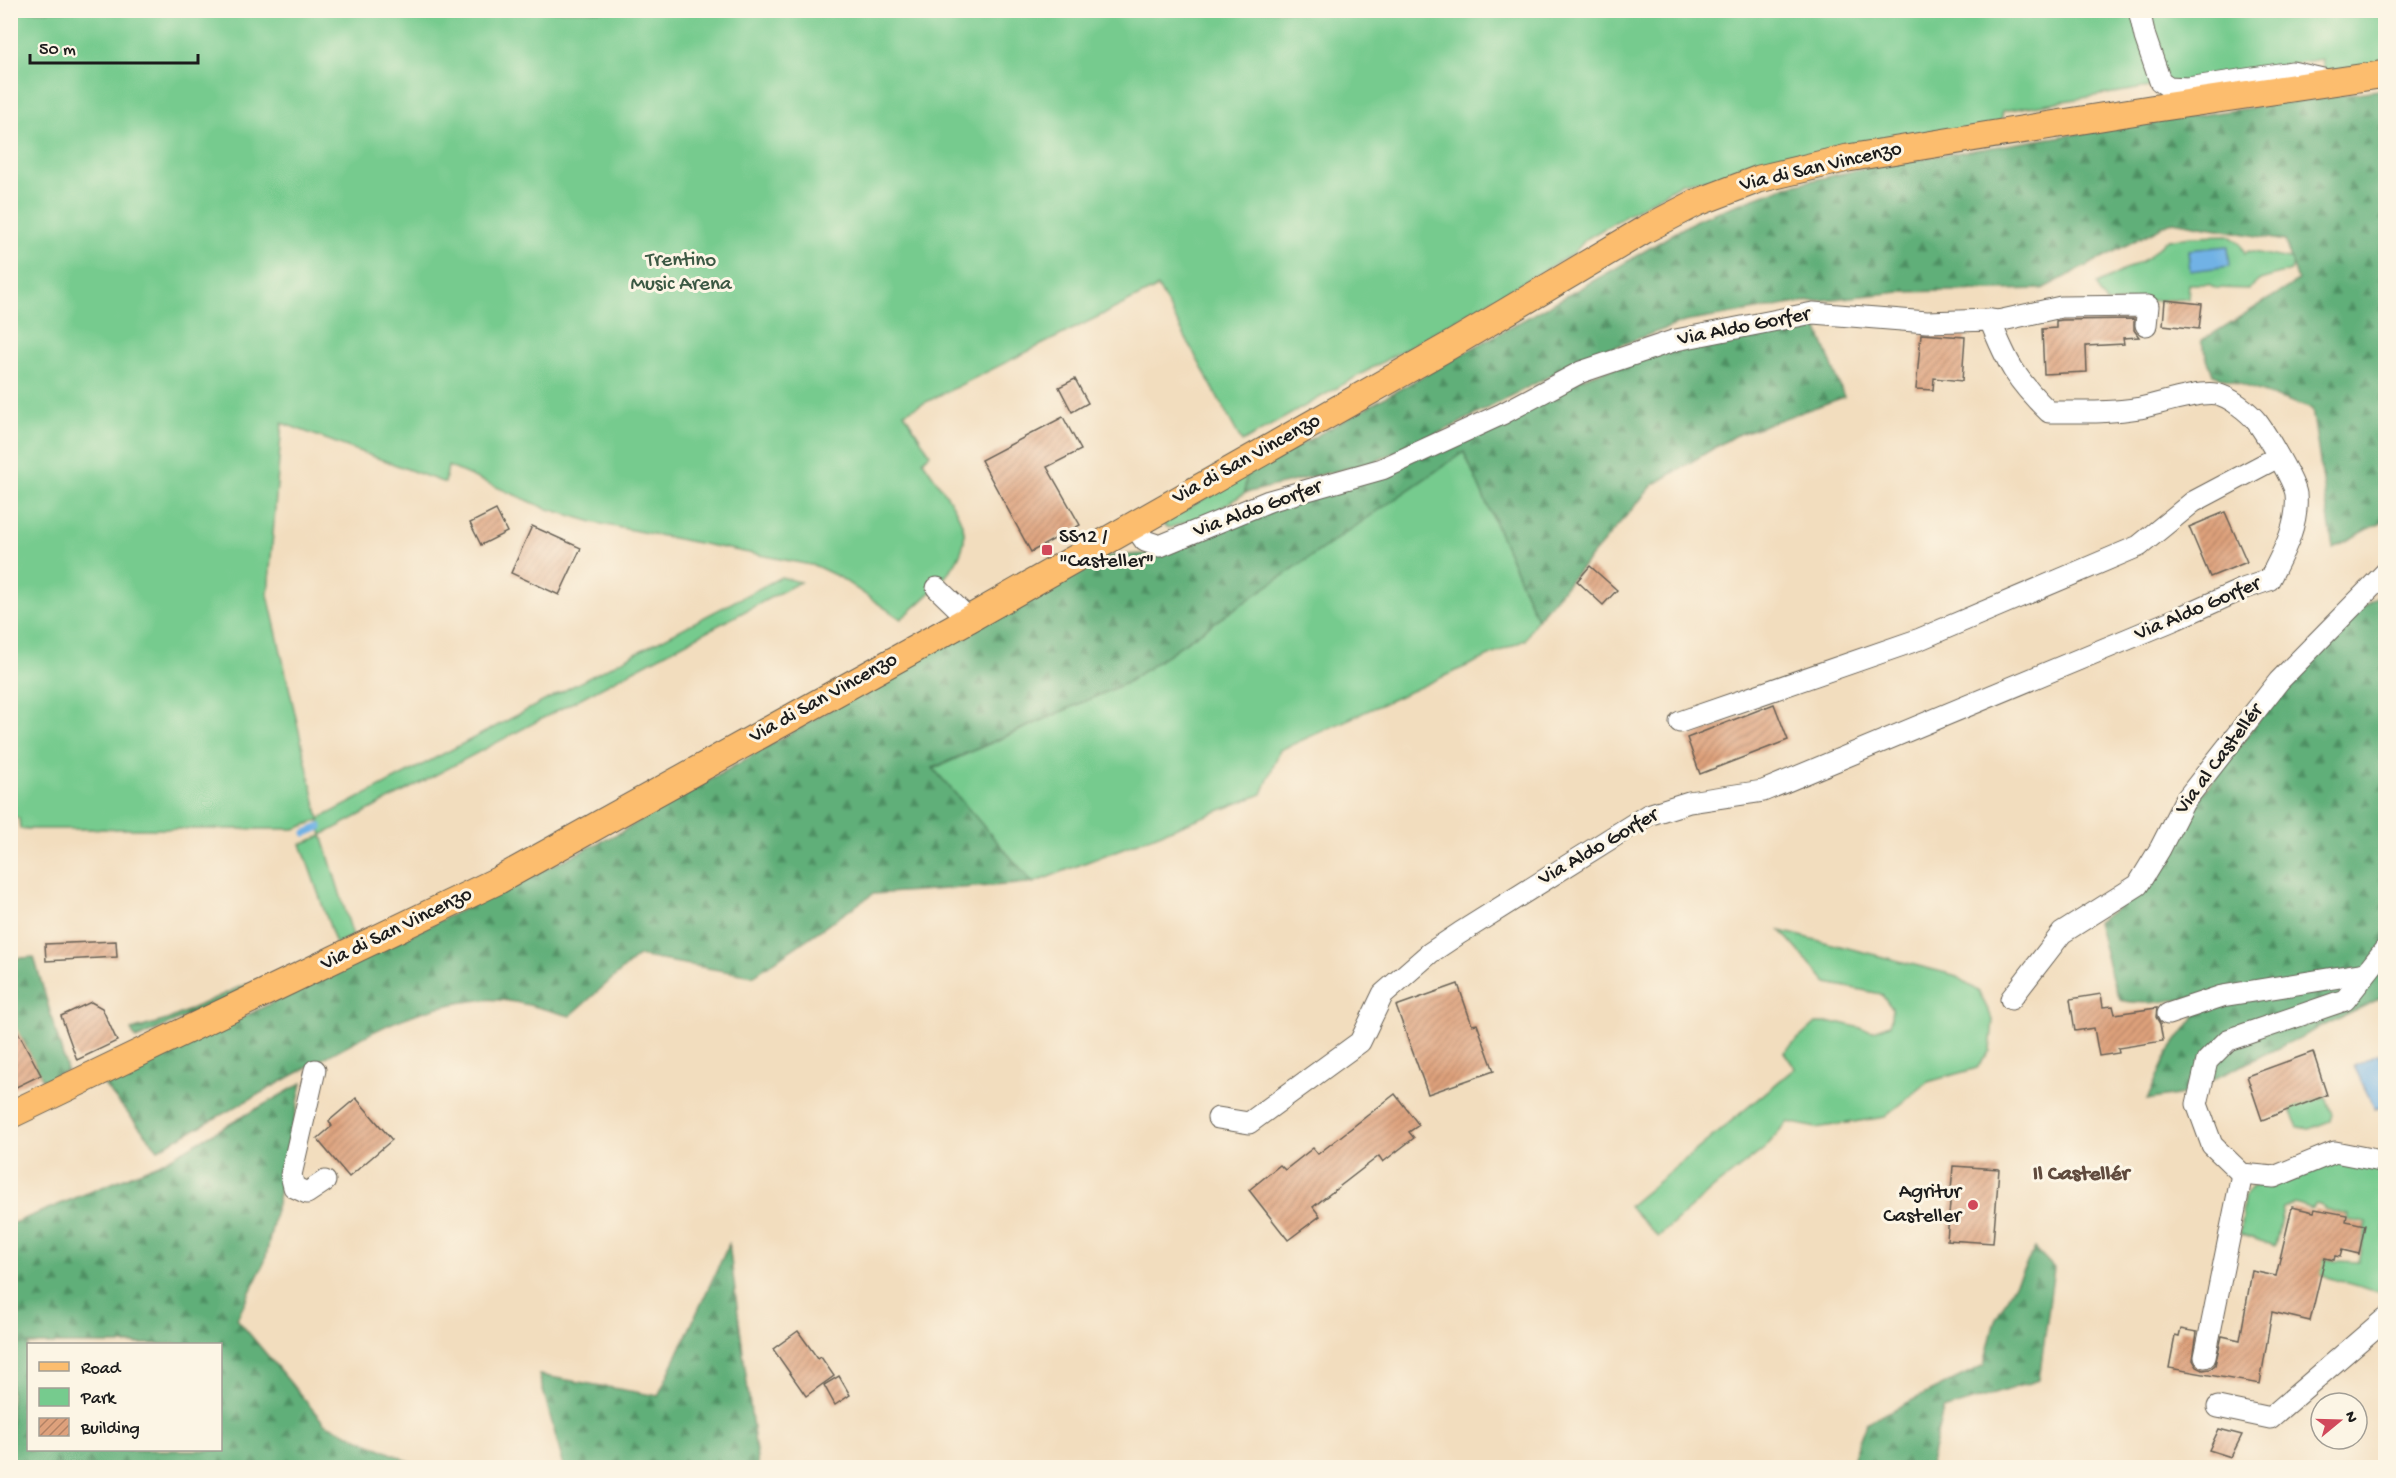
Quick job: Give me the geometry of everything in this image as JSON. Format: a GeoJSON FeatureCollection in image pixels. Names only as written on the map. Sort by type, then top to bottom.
{"type":"FeatureCollection","features":[{"type":"Feature","properties":{"kind":"main road","name":"Via di San Vincenzo"},"geometry":{"type":"LineString","coordinates":[[10,1115],[499,880],[969,619],[1449,346],[1644,230],[1696,203],[1759,179],[1848,158],[2385,74]]}},
{"type":"Feature","properties":{"kind":"street"},"geometry":{"type":"LineString","coordinates":[[2139,10],[2145,37],[2160,81],[2169,87],[2188,88],[2292,72],[2333,82]]}},
{"type":"Feature","properties":{"kind":"street"},"geometry":{"type":"LineString","coordinates":[[1990,320],[1998,321],[2061,307],[2148,306],[2146,325]]}},
{"type":"Feature","properties":{"kind":"street","name":"Via Aldo Gorfer"},"geometry":{"type":"LineString","coordinates":[[1133,524],[1145,541],[1160,546],[1269,501],[1382,469],[1502,414],[1581,372],[1676,340],[1814,314],[1927,322],[1990,320],[2006,359],[2024,387],[2049,412],[2096,412],[2139,408],[2206,394],[2218,394],[2229,399],[2256,421],[2278,457],[2285,488],[2296,492],[2295,517],[2289,541],[2270,580],[2243,589],[1763,791],[1689,802],[1648,815],[1430,953],[1383,994],[1360,1042],[1249,1123],[1218,1118]]}},
{"type":"Feature","properties":{"kind":"street"},"geometry":{"type":"LineString","coordinates":[[1680,722],[1920,639],[2139,546],[2193,502],[2278,457]]}},
{"type":"Feature","properties":{"kind":"street","name":"Via al Castellér"},"geometry":{"type":"LineString","coordinates":[[2011,999],[2062,933],[2138,885],[2184,802],[2279,681],[2385,572]]}},
{"type":"Feature","properties":{"kind":"street"},"geometry":{"type":"LineString","coordinates":[[937,588],[969,619]]}},
{"type":"Feature","properties":{"kind":"street"},"geometry":{"type":"LineString","coordinates":[[2385,948],[2345,1000],[2228,1040],[2207,1061],[2198,1104],[2212,1145],[2242,1174],[2274,1177],[2335,1152],[2385,1162]]}},
{"type":"Feature","properties":{"kind":"street"},"geometry":{"type":"LineString","coordinates":[[2168,1014],[2222,996],[2365,973]]}},
{"type":"Feature","properties":{"kind":"street"},"geometry":{"type":"LineString","coordinates":[[315,1070],[291,1175],[294,1186],[307,1193],[325,1181]]}},
{"type":"Feature","properties":{"kind":"street"},"geometry":{"type":"LineString","coordinates":[[2205,1357],[2242,1174]]}},
{"type":"Feature","properties":{"kind":"street"},"geometry":{"type":"LineString","coordinates":[[2218,1407],[2270,1418],[2385,1318]]}},
{"type":"Feature","properties":{"kind":"green space","name":"Trentino Music Arena"},"geometry":{"type":"Polygon","coordinates":[[[2385,10],[2386,64],[2325,75],[2322,59],[2003,111],[2001,122],[1709,188],[1705,179],[1682,183],[1586,239],[1574,253],[1242,442],[1158,287],[904,413],[930,454],[923,461],[954,508],[962,524],[964,537],[955,564],[934,590],[901,619],[839,577],[816,566],[596,523],[545,508],[448,466],[445,483],[282,423],[268,595],[319,819],[781,577],[800,582],[322,835],[353,936],[336,944],[301,844],[322,836],[319,820],[295,829],[20,829],[19,818],[11,817],[10,11],[2385,10]]]}},
{"type":"Feature","properties":{"kind":"green space"},"geometry":{"type":"Polygon","coordinates":[[[2385,89],[2385,520],[2333,548],[2312,409],[2213,375],[2201,341],[2298,281],[2285,241],[2173,221],[2042,289],[1900,292],[1804,302],[1684,322],[1582,359],[1454,426],[1374,462],[1245,493],[1246,475],[1618,267],[1698,219],[1784,187],[1878,165],[2179,118],[2385,89]]]}},
{"type":"Feature","properties":{"kind":"green space"},"geometry":{"type":"Polygon","coordinates":[[[2229,235],[2240,244],[2245,253],[2249,251],[2294,260],[2291,271],[2260,280],[2249,289],[2215,288],[2209,284],[2189,284],[2188,299],[2107,303],[2100,294],[2097,284],[2148,258],[2164,241],[2190,236],[2229,235]]]}},
{"type":"Feature","properties":{"kind":"green space"},"geometry":{"type":"Polygon","coordinates":[[[1815,321],[1844,397],[1734,436],[1653,485],[1537,619],[1464,452],[1126,683],[933,768],[1033,883],[873,894],[753,976],[638,956],[570,1016],[503,1000],[455,1003],[431,1009],[364,1036],[158,1149],[104,1085],[621,832],[941,645],[1105,556],[1165,553],[1588,376],[1679,346],[1815,321]]]}},
{"type":"Feature","properties":{"kind":"green space"},"geometry":{"type":"Polygon","coordinates":[[[1464,451],[1537,619],[1525,640],[1280,750],[1262,794],[1033,883],[933,769],[1126,683],[1464,451]]]}},
{"type":"Feature","properties":{"kind":"green space"},"geometry":{"type":"Polygon","coordinates":[[[1246,475],[1245,493],[1211,514],[1169,528],[1164,525],[1163,522],[1246,475]]]}},
{"type":"Feature","properties":{"kind":"green space"},"geometry":{"type":"Polygon","coordinates":[[[2385,592],[2385,996],[2183,1094],[2147,1100],[2168,1053],[2199,1011],[2193,997],[2147,1003],[2120,1000],[2097,922],[2147,887],[2199,799],[2325,632],[2385,592]]]}},
{"type":"Feature","properties":{"kind":"green space"},"geometry":{"type":"Polygon","coordinates":[[[1781,931],[1954,975],[1979,992],[1993,1020],[1990,1051],[1977,1068],[1928,1082],[1885,1117],[1816,1128],[1788,1122],[1764,1149],[1715,1187],[1658,1237],[1629,1206],[1795,1068],[1784,1052],[1816,1023],[1841,1023],[1873,1031],[1890,1025],[1892,1008],[1881,994],[1827,983],[1781,931]]]}},
{"type":"Feature","properties":{"kind":"green space"},"geometry":{"type":"Polygon","coordinates":[[[34,957],[67,1070],[44,1082],[20,1036],[11,1030],[11,959],[34,957]]]}},
{"type":"Feature","properties":{"kind":"green space"},"geometry":{"type":"Polygon","coordinates":[[[246,984],[249,989],[136,1039],[131,1030],[167,1020],[246,984]]]}},
{"type":"Feature","properties":{"kind":"green space"},"geometry":{"type":"Polygon","coordinates":[[[302,1083],[265,1261],[237,1319],[324,1423],[421,1467],[11,1468],[11,1224],[159,1164],[302,1083]]]}},
{"type":"Feature","properties":{"kind":"green space"},"geometry":{"type":"Polygon","coordinates":[[[2324,1097],[2327,1099],[2332,1114],[2330,1121],[2309,1129],[2298,1127],[2289,1108],[2324,1097]]]}},
{"type":"Feature","properties":{"kind":"green space"},"geometry":{"type":"Polygon","coordinates":[[[2337,1159],[2385,1171],[2385,1294],[2281,1264],[2285,1248],[2336,1261],[2359,1262],[2367,1223],[2348,1220],[2349,1215],[2325,1209],[2321,1205],[2316,1204],[2312,1209],[2294,1203],[2283,1208],[2275,1246],[2240,1234],[2244,1197],[2252,1187],[2293,1178],[2337,1159]]]}},
{"type":"Feature","properties":{"kind":"green space"},"geometry":{"type":"Polygon","coordinates":[[[729,1244],[758,1467],[564,1467],[539,1375],[658,1396],[729,1244]]]}},
{"type":"Feature","properties":{"kind":"green space"},"geometry":{"type":"Polygon","coordinates":[[[2035,1248],[2054,1268],[2039,1380],[1943,1410],[1929,1467],[1849,1467],[1866,1423],[1984,1365],[1995,1320],[2035,1248]]]}},
{"type":"Feature","properties":{"kind":"water"},"geometry":{"type":"Polygon","coordinates":[[[2228,246],[2230,266],[2190,271],[2188,250],[2228,246]]]}},
{"type":"Feature","properties":{"kind":"water"},"geometry":{"type":"Polygon","coordinates":[[[2378,1054],[2385,1069],[2385,1104],[2375,1109],[2354,1066],[2378,1054]]]}},
{"type":"Feature","properties":{"kind":"building"},"geometry":{"type":"Polygon","coordinates":[[[2165,300],[2202,304],[2199,329],[2163,325],[2165,300]]]}},
{"type":"Feature","properties":{"kind":"building"},"geometry":{"type":"Polygon","coordinates":[[[2134,319],[2134,330],[2139,337],[2123,338],[2124,344],[2086,346],[2087,372],[2044,374],[2042,329],[2056,328],[2056,321],[2062,320],[2134,319]]]}},
{"type":"Feature","properties":{"kind":"building"},"geometry":{"type":"Polygon","coordinates":[[[1921,334],[1965,337],[1962,381],[1934,378],[1933,390],[1916,389],[1921,334]]]}},
{"type":"Feature","properties":{"kind":"building"},"geometry":{"type":"Polygon","coordinates":[[[1075,379],[1088,403],[1072,412],[1059,387],[1075,379]]]}},
{"type":"Feature","properties":{"kind":"building"},"geometry":{"type":"Polygon","coordinates":[[[1063,417],[1081,450],[1047,467],[1080,525],[1031,552],[981,460],[1063,417]]]}},
{"type":"Feature","properties":{"kind":"building"},"geometry":{"type":"Polygon","coordinates":[[[496,510],[507,532],[481,545],[470,523],[496,510]]]}},
{"type":"Feature","properties":{"kind":"building"},"geometry":{"type":"Polygon","coordinates":[[[2225,512],[2247,562],[2210,577],[2189,527],[2225,512]]]}},
{"type":"Feature","properties":{"kind":"building"},"geometry":{"type":"Polygon","coordinates":[[[532,526],[581,548],[559,595],[511,573],[532,526]]]}},
{"type":"Feature","properties":{"kind":"building"},"geometry":{"type":"Polygon","coordinates":[[[1590,566],[1617,590],[1603,605],[1577,581],[1590,566]]]}},
{"type":"Feature","properties":{"kind":"building"},"geometry":{"type":"Polygon","coordinates":[[[1774,704],[1788,740],[1700,774],[1687,738],[1774,704]]]}},
{"type":"Feature","properties":{"kind":"building"},"geometry":{"type":"Polygon","coordinates":[[[116,941],[117,957],[46,961],[45,944],[116,941]]]}},
{"type":"Feature","properties":{"kind":"building"},"geometry":{"type":"Polygon","coordinates":[[[1458,984],[1472,1025],[1477,1024],[1494,1071],[1428,1094],[1396,1006],[1458,984]]]}},
{"type":"Feature","properties":{"kind":"building"},"geometry":{"type":"Polygon","coordinates":[[[2101,994],[2103,1007],[2113,1006],[2115,1014],[2157,1008],[2156,1017],[2160,1024],[2163,1041],[2118,1048],[2119,1053],[2099,1056],[2094,1028],[2075,1031],[2070,999],[2101,994]]]}},
{"type":"Feature","properties":{"kind":"building"},"geometry":{"type":"Polygon","coordinates":[[[91,1002],[102,1008],[117,1041],[77,1060],[61,1016],[91,1002]]]}},
{"type":"Feature","properties":{"kind":"building"},"geometry":{"type":"Polygon","coordinates":[[[10,1017],[41,1075],[10,1090],[10,1017]]]}},
{"type":"Feature","properties":{"kind":"building"},"geometry":{"type":"Polygon","coordinates":[[[2313,1052],[2327,1095],[2262,1120],[2247,1076],[2313,1052]]]}},
{"type":"Feature","properties":{"kind":"building"},"geometry":{"type":"Polygon","coordinates":[[[1395,1094],[1419,1125],[1409,1132],[1414,1138],[1383,1162],[1379,1156],[1313,1207],[1320,1216],[1288,1240],[1249,1190],[1280,1165],[1285,1170],[1313,1148],[1318,1154],[1395,1094]]]}},
{"type":"Feature","properties":{"kind":"building"},"geometry":{"type":"Polygon","coordinates":[[[356,1098],[392,1140],[349,1177],[317,1139],[332,1126],[329,1121],[356,1098]]]}},
{"type":"Feature","properties":{"kind":"building","name":"Agritur Casteller"},"geometry":{"type":"Polygon","coordinates":[[[1953,1166],[1999,1169],[1993,1243],[1947,1240],[1953,1166]]]}},
{"type":"Feature","properties":{"kind":"building"},"geometry":{"type":"Polygon","coordinates":[[[2292,1207],[2347,1215],[2346,1221],[2365,1225],[2359,1254],[2342,1250],[2340,1257],[2335,1256],[2334,1260],[2325,1258],[2310,1321],[2272,1312],[2260,1384],[2169,1368],[2175,1336],[2179,1337],[2181,1329],[2197,1332],[2193,1360],[2197,1367],[2203,1370],[2215,1365],[2222,1336],[2240,1340],[2252,1271],[2276,1276],[2292,1207]]]}},
{"type":"Feature","properties":{"kind":"building"},"geometry":{"type":"Polygon","coordinates":[[[798,1331],[818,1359],[821,1357],[834,1376],[806,1396],[773,1349],[798,1331]]]}},
{"type":"Feature","properties":{"kind":"building"},"geometry":{"type":"Polygon","coordinates":[[[839,1376],[850,1395],[835,1405],[824,1385],[839,1376]]]}},
{"type":"Feature","properties":{"kind":"building"},"geometry":{"type":"Polygon","coordinates":[[[2219,1429],[2242,1435],[2231,1457],[2209,1450],[2219,1429]]]}},
{"type":"Feature","properties":{"kind":"waterway"},"geometry":{"type":"LineString","coordinates":[[306,833],[320,827]]}},
{"type":"Feature","properties":{"kind":"place","name":"SS12 / \"Casteller\""},"geometry":{"type":"Point","coordinates":[1047,550]}},
{"type":"Feature","properties":{"kind":"place","name":"Agritur Casteller"},"geometry":{"type":"Point","coordinates":[1973,1205]}},
{"type":"Feature","properties":{"kind":"district","name":"Il Castellér"},"geometry":{"type":"Point","coordinates":[2081,1175]}}]}
